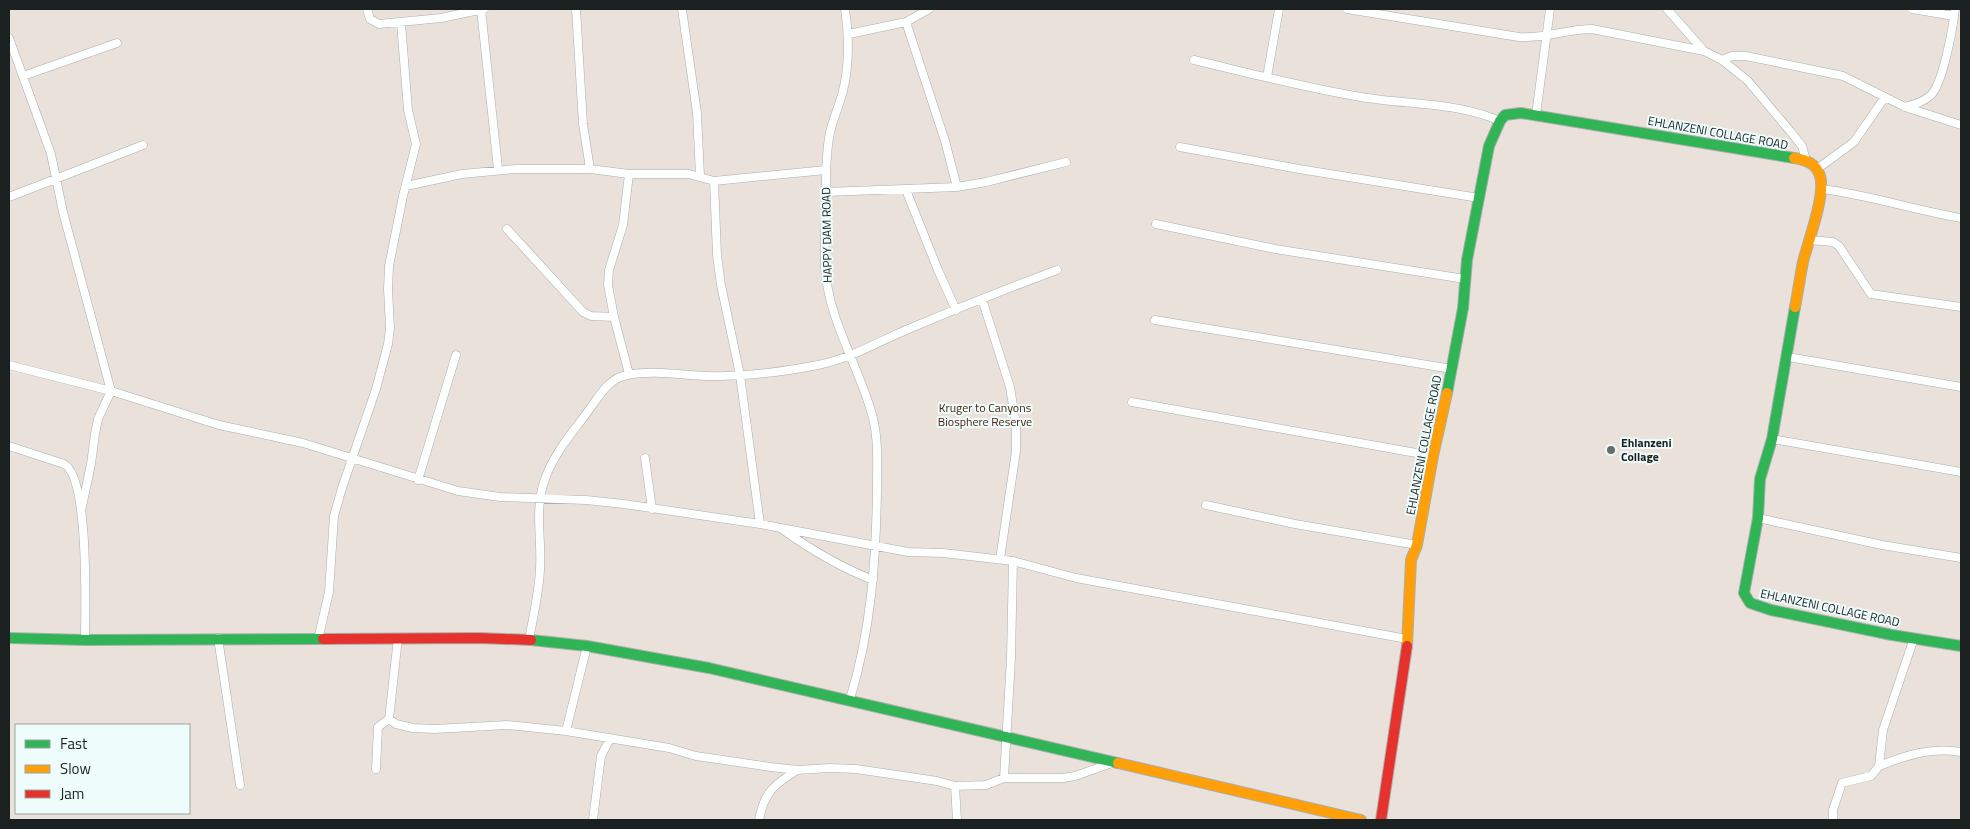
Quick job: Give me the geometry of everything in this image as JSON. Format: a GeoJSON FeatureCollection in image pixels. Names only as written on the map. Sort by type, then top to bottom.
{"type":"FeatureCollection","features":[{"type":"Feature","properties":{"kind":"street"},"geometry":{"type":"LineString","coordinates":[[367,9],[370,19],[379,24],[401,23],[485,9]]}},
{"type":"Feature","properties":{"kind":"street"},"geometry":{"type":"LineString","coordinates":[[480,9],[498,170]]}},
{"type":"Feature","properties":{"kind":"street"},"geometry":{"type":"LineString","coordinates":[[576,9],[583,124],[590,168]]}},
{"type":"Feature","properties":{"kind":"street"},"geometry":{"type":"LineString","coordinates":[[682,9],[697,113],[700,176]]}},
{"type":"Feature","properties":{"kind":"street","name":"HAPPY DAM ROAD"},"geometry":{"type":"LineString","coordinates":[[846,9],[849,59],[843,90],[829,137],[826,170],[825,268],[828,292],[871,412],[876,435],[876,545],[873,580],[862,657],[850,700]]}},
{"type":"Feature","properties":{"kind":"street"},"geometry":{"type":"LineString","coordinates":[[849,34],[906,22],[928,9]]}},
{"type":"Feature","properties":{"kind":"street"},"geometry":{"type":"LineString","coordinates":[[1267,77],[1279,9]]}},
{"type":"Feature","properties":{"kind":"street"},"geometry":{"type":"LineString","coordinates":[[1347,9],[1519,37],[1534,38],[1578,29],[1592,29],[1704,51],[1722,60],[1748,81],[1802,146],[1806,160]]}},
{"type":"Feature","properties":{"kind":"street"},"geometry":{"type":"LineString","coordinates":[[1536,115],[1550,9]]}},
{"type":"Feature","properties":{"kind":"street"},"geometry":{"type":"LineString","coordinates":[[1667,9],[1704,51]]}},
{"type":"Feature","properties":{"kind":"street"},"geometry":{"type":"LineString","coordinates":[[1905,107],[1930,96],[1935,90],[1942,73],[1955,12],[1912,9]]}},
{"type":"Feature","properties":{"kind":"street"},"geometry":{"type":"LineString","coordinates":[[906,22],[945,141],[957,187]]}},
{"type":"Feature","properties":{"kind":"street"},"geometry":{"type":"LineString","coordinates":[[318,640],[329,592],[334,516],[376,389],[388,344],[390,328],[389,266],[416,144],[409,116],[401,23]]}},
{"type":"Feature","properties":{"kind":"street"},"geometry":{"type":"LineString","coordinates":[[9,38],[52,154],[64,212],[111,391],[96,426],[91,464],[82,507]]}},
{"type":"Feature","properties":{"kind":"street"},"geometry":{"type":"LineString","coordinates":[[23,76],[117,43]]}},
{"type":"Feature","properties":{"kind":"street"},"geometry":{"type":"LineString","coordinates":[[1722,60],[1738,55],[1823,71],[1853,81],[1905,107],[1961,125]]}},
{"type":"Feature","properties":{"kind":"street"},"geometry":{"type":"LineString","coordinates":[[1194,60],[1312,89],[1364,98],[1469,110],[1500,121]]}},
{"type":"Feature","properties":{"kind":"street"},"geometry":{"type":"LineString","coordinates":[[1818,169],[1854,142],[1885,97]]}},
{"type":"Feature","properties":{"kind":"street","name":"EHLANZENI COLLAGE ROAD"},"geometry":{"type":"LineString","coordinates":[[1381,820],[1407,656],[1411,560],[1417,545],[1433,456],[1452,369],[1463,308],[1467,260],[1489,146],[1500,121],[1505,115],[1514,113],[1536,115],[1806,160],[1818,169],[1822,188],[1803,262],[1788,357],[1772,439],[1760,479],[1758,518],[1744,593],[1750,603],[1771,610],[1914,638],[1883,730],[1879,766]]}},
{"type":"Feature","properties":{"kind":"street"},"geometry":{"type":"LineString","coordinates":[[9,197],[143,145]]}},
{"type":"Feature","properties":{"kind":"street"},"geometry":{"type":"LineString","coordinates":[[1180,147],[1299,169],[1479,198]]}},
{"type":"Feature","properties":{"kind":"street"},"geometry":{"type":"LineString","coordinates":[[826,192],[957,187],[986,182],[1066,162]]}},
{"type":"Feature","properties":{"kind":"street"},"geometry":{"type":"LineString","coordinates":[[406,186],[429,180],[498,170],[590,168],[629,174],[679,173],[700,176],[714,181],[826,170]]}},
{"type":"Feature","properties":{"kind":"street"},"geometry":{"type":"LineString","coordinates":[[629,174],[623,225],[609,270],[609,292],[629,374]]}},
{"type":"Feature","properties":{"kind":"street"},"geometry":{"type":"LineString","coordinates":[[714,181],[717,255],[721,285],[740,375],[760,524]]}},
{"type":"Feature","properties":{"kind":"street"},"geometry":{"type":"LineString","coordinates":[[1822,188],[1961,218]]}},
{"type":"Feature","properties":{"kind":"street"},"geometry":{"type":"LineString","coordinates":[[906,190],[956,310]]}},
{"type":"Feature","properties":{"kind":"street"},"geometry":{"type":"LineString","coordinates":[[1156,224],[1275,249],[1465,279]]}},
{"type":"Feature","properties":{"kind":"street"},"geometry":{"type":"LineString","coordinates":[[507,230],[583,312],[591,316],[614,317]]}},
{"type":"Feature","properties":{"kind":"street"},"geometry":{"type":"LineString","coordinates":[[1809,240],[1834,242],[1839,246],[1871,294],[1961,307]]}},
{"type":"Feature","properties":{"kind":"street"},"geometry":{"type":"LineString","coordinates":[[529,640],[540,573],[538,532],[540,498],[544,481],[559,450],[610,384],[621,376],[651,373],[707,376],[740,375],[806,367],[850,355],[982,299],[1057,270]]}},
{"type":"Feature","properties":{"kind":"street"},"geometry":{"type":"LineString","coordinates":[[982,299],[1010,387],[1016,424],[1016,451],[1000,559]]}},
{"type":"Feature","properties":{"kind":"street"},"geometry":{"type":"LineString","coordinates":[[1155,320],[1452,369]]}},
{"type":"Feature","properties":{"kind":"street"},"geometry":{"type":"LineString","coordinates":[[418,480],[456,355]]}},
{"type":"Feature","properties":{"kind":"street"},"geometry":{"type":"LineString","coordinates":[[1788,357],[1961,387]]}},
{"type":"Feature","properties":{"kind":"street"},"geometry":{"type":"LineString","coordinates":[[9,365],[111,391],[219,425],[273,435],[458,491],[489,496],[586,500],[780,527],[908,552],[1014,561],[1076,578],[1407,639]]}},
{"type":"Feature","properties":{"kind":"street"},"geometry":{"type":"LineString","coordinates":[[1132,402],[1433,456]]}},
{"type":"Feature","properties":{"kind":"street"},"geometry":{"type":"LineString","coordinates":[[1772,439],[1961,472]]}},
{"type":"Feature","properties":{"kind":"street"},"geometry":{"type":"LineString","coordinates":[[9,446],[69,467],[73,474],[82,507],[85,640]]}},
{"type":"Feature","properties":{"kind":"street"},"geometry":{"type":"LineString","coordinates":[[645,458],[652,509]]}},
{"type":"Feature","properties":{"kind":"street"},"geometry":{"type":"LineString","coordinates":[[1206,505],[1294,524],[1417,545]]}},
{"type":"Feature","properties":{"kind":"street"},"geometry":{"type":"LineString","coordinates":[[1758,518],[1882,545],[1961,558]]}},
{"type":"Feature","properties":{"kind":"street"},"geometry":{"type":"LineString","coordinates":[[780,527],[816,553],[847,570],[873,580]]}},
{"type":"Feature","properties":{"kind":"street"},"geometry":{"type":"LineString","coordinates":[[1004,778],[1014,561]]}},
{"type":"Feature","properties":{"kind":"street"},"geometry":{"type":"LineString","coordinates":[[9,638],[85,640],[479,638],[529,640],[587,646],[699,666],[1361,820]]}},
{"type":"Feature","properties":{"kind":"street"},"geometry":{"type":"LineString","coordinates":[[218,638],[240,785]]}},
{"type":"Feature","properties":{"kind":"street"},"geometry":{"type":"LineString","coordinates":[[376,768],[378,727],[389,719],[398,638]]}},
{"type":"Feature","properties":{"kind":"street"},"geometry":{"type":"LineString","coordinates":[[1914,638],[1961,646]]}},
{"type":"Feature","properties":{"kind":"street"},"geometry":{"type":"LineString","coordinates":[[566,731],[587,646]]}},
{"type":"Feature","properties":{"kind":"street"},"geometry":{"type":"LineString","coordinates":[[389,719],[396,724],[413,728],[435,729],[507,725],[566,731],[669,748],[696,756],[797,770],[856,769],[937,781],[955,786],[986,785],[1004,778],[1063,778],[1076,776],[1113,762]]}},
{"type":"Feature","properties":{"kind":"street"},"geometry":{"type":"LineString","coordinates":[[593,820],[601,756],[610,739]]}},
{"type":"Feature","properties":{"kind":"street"},"geometry":{"type":"LineString","coordinates":[[1833,820],[1833,810],[1842,783],[1871,776],[1879,766],[1915,752],[1928,750],[1961,752]]}},
{"type":"Feature","properties":{"kind":"street"},"geometry":{"type":"LineString","coordinates":[[759,820],[766,795],[775,785],[797,770]]}},
{"type":"Feature","properties":{"kind":"street"},"geometry":{"type":"LineString","coordinates":[[955,786],[957,820]]}},
{"type":"Feature","properties":{"kind":"green space","name":"Kruger to Canyons Biosphere Reserve"},"geometry":{"type":"Polygon","coordinates":[[[9,9],[1961,9],[1961,820],[9,820],[9,9]]]}},
{"type":"Feature","properties":{"kind":"traffic: fast"},"geometry":{"type":"LineString","coordinates":[[1447,393],[1463,308],[1467,260],[1489,146],[1500,121],[1505,115],[1521,113],[1794,158]]}},
{"type":"Feature","properties":{"kind":"traffic: fast"},"geometry":{"type":"LineString","coordinates":[[1795,307],[1772,439],[1760,479],[1758,518],[1744,593],[1750,603],[1771,610],[1892,635],[1961,646]]}},
{"type":"Feature","properties":{"kind":"traffic: fast"},"geometry":{"type":"LineString","coordinates":[[9,638],[85,640],[323,639]]}},
{"type":"Feature","properties":{"kind":"traffic: fast"},"geometry":{"type":"LineString","coordinates":[[531,640],[587,646],[709,668],[1118,763]]}},
{"type":"Feature","properties":{"kind":"traffic: slow"},"geometry":{"type":"LineString","coordinates":[[1794,158],[1813,165],[1820,176],[1821,184],[1819,206],[1803,262],[1795,307]]}},
{"type":"Feature","properties":{"kind":"traffic: slow"},"geometry":{"type":"LineString","coordinates":[[1407,646],[1411,560],[1417,545],[1433,456],[1447,393]]}},
{"type":"Feature","properties":{"kind":"traffic: slow"},"geometry":{"type":"LineString","coordinates":[[1118,763],[1361,820]]}},
{"type":"Feature","properties":{"kind":"traffic: jam"},"geometry":{"type":"LineString","coordinates":[[323,639],[479,638],[531,640]]}},
{"type":"Feature","properties":{"kind":"traffic: jam"},"geometry":{"type":"LineString","coordinates":[[1381,820],[1407,646]]}},
{"type":"Feature","properties":{"kind":"place","name":"Ehlanzeni Collage"},"geometry":{"type":"Point","coordinates":[1611,450]}}]}
